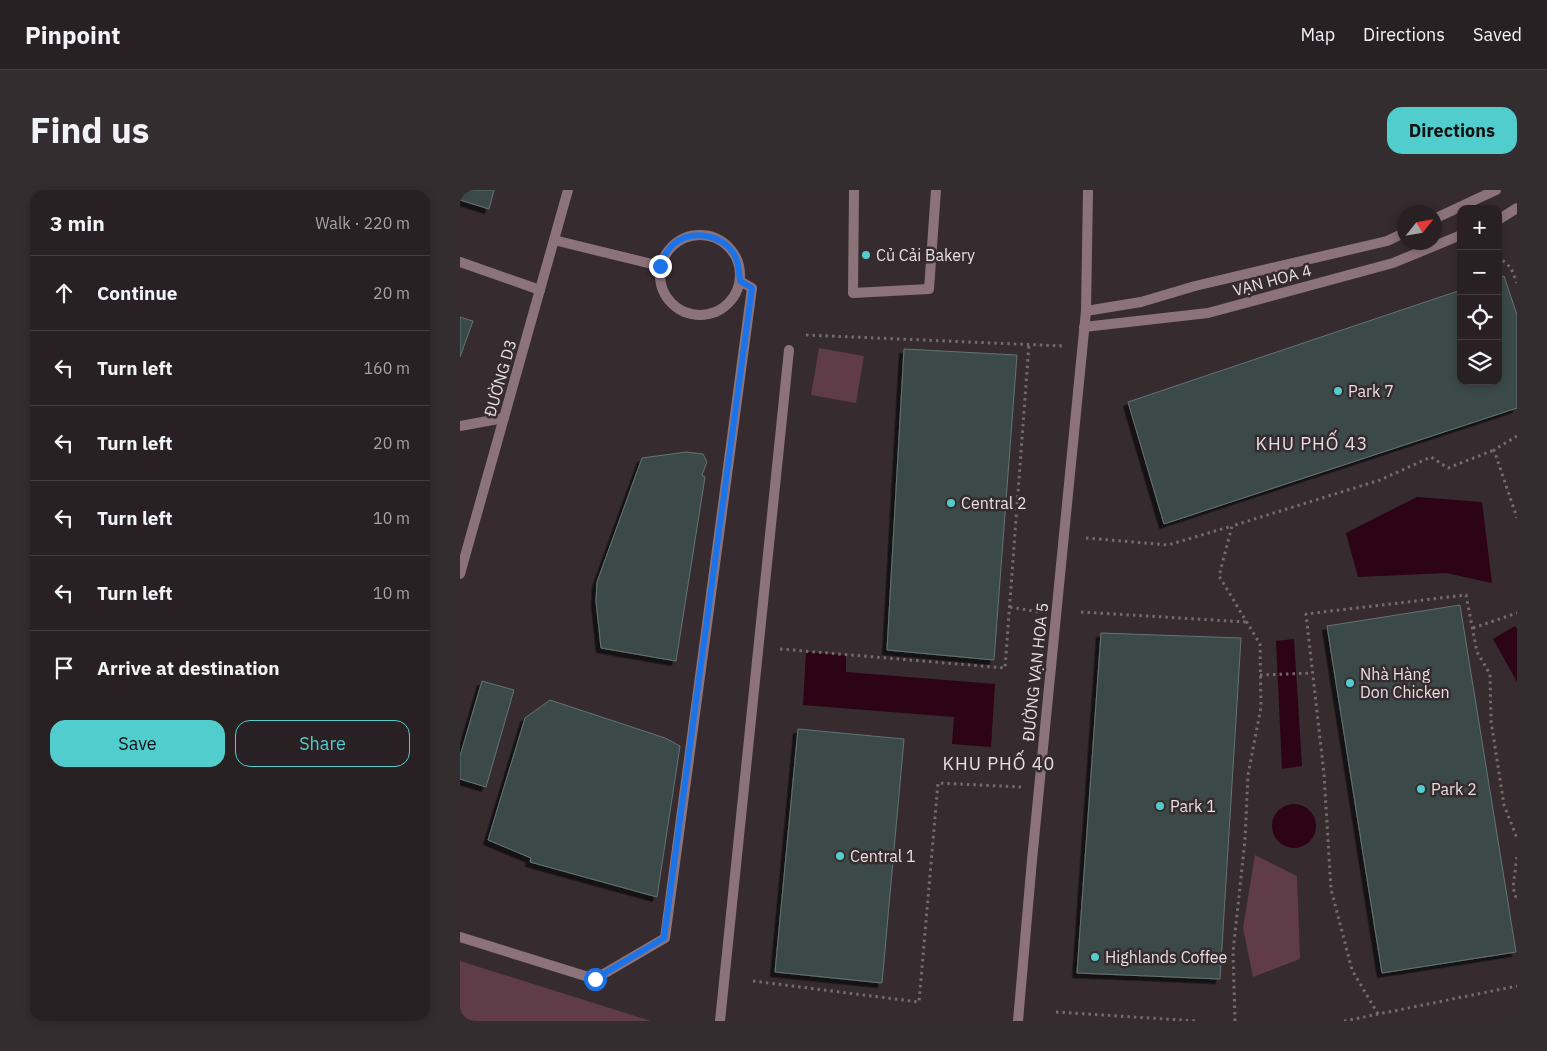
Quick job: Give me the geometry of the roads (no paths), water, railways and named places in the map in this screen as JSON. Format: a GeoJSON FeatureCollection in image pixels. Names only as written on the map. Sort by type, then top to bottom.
{"type":"FeatureCollection","features":[{"type":"Feature","properties":{"kind":"street","name":"ĐƯỜNG D3"},"geometry":{"type":"LineString","coordinates":[[460,574],[568,190]]}},
{"type":"Feature","properties":{"kind":"street"},"geometry":{"type":"LineString","coordinates":[[854,190],[853,293],[929,288],[936,190]]}},
{"type":"Feature","properties":{"kind":"street","name":"ĐƯỜNG VẠN HOA 5"},"geometry":{"type":"LineString","coordinates":[[1018,1021],[1086,311],[1088,190]]}},
{"type":"Feature","properties":{"kind":"street"},"geometry":{"type":"LineString","coordinates":[[1442,215],[1496,190]]}},
{"type":"Feature","properties":{"kind":"street"},"geometry":{"type":"LineString","coordinates":[[1502,217],[1517,208]]}},
{"type":"Feature","properties":{"kind":"street"},"geometry":{"type":"LineString","coordinates":[[700,235],[714,238],[726,244],[734,255],[739,267],[740,281],[736,294],[718,312],[705,316],[692,315],[680,310],[670,302],[662,291],[659,279],[660,266],[666,253],[675,243],[687,237],[700,235]]}},
{"type":"Feature","properties":{"kind":"street","name":"VẠN HOA 4"},"geometry":{"type":"LineString","coordinates":[[1086,311],[1141,302],[1194,286],[1387,241],[1397,236]]}},
{"type":"Feature","properties":{"kind":"street","name":"VẠN HOA 4"},"geometry":{"type":"LineString","coordinates":[[1084,327],[1208,313],[1392,263],[1457,237]]}},
{"type":"Feature","properties":{"kind":"street"},"geometry":{"type":"LineString","coordinates":[[554,240],[660,266]]}},
{"type":"Feature","properties":{"kind":"street"},"geometry":{"type":"LineString","coordinates":[[460,262],[540,290]]}},
{"type":"Feature","properties":{"kind":"street"},"geometry":{"type":"LineString","coordinates":[[460,937],[595,979],[664,938],[752,288],[740,281]]}},
{"type":"Feature","properties":{"kind":"street"},"geometry":{"type":"LineString","coordinates":[[720,1021],[789,350]]}},
{"type":"Feature","properties":{"kind":"street"},"geometry":{"type":"LineString","coordinates":[[460,426],[504,418]]}},
{"type":"Feature","properties":{"kind":"place","name":"Củ Cải Bakery"},"geometry":{"type":"Point","coordinates":[866,255]}},
{"type":"Feature","properties":{"kind":"place","name":"Park 7"},"geometry":{"type":"Point","coordinates":[1338,391]}},
{"type":"Feature","properties":{"kind":"place","name":"Central 2"},"geometry":{"type":"Point","coordinates":[951,503]}},
{"type":"Feature","properties":{"kind":"place","name":"Nhà Hàng Don Chicken"},"geometry":{"type":"Point","coordinates":[1350,683]}},
{"type":"Feature","properties":{"kind":"place","name":"Park 2"},"geometry":{"type":"Point","coordinates":[1421,789]}},
{"type":"Feature","properties":{"kind":"place","name":"Park 1"},"geometry":{"type":"Point","coordinates":[1160,806]}},
{"type":"Feature","properties":{"kind":"place","name":"Central 1"},"geometry":{"type":"Point","coordinates":[840,856]}},
{"type":"Feature","properties":{"kind":"place","name":"Highlands Coffee"},"geometry":{"type":"Point","coordinates":[1095,957]}},
{"type":"Feature","properties":{"kind":"district","name":"KHU PHỐ 43"},"geometry":{"type":"Point","coordinates":[1312,443]}},
{"type":"Feature","properties":{"kind":"district","name":"KHU PHỐ 40"},"geometry":{"type":"Point","coordinates":[999,763]}}]}
